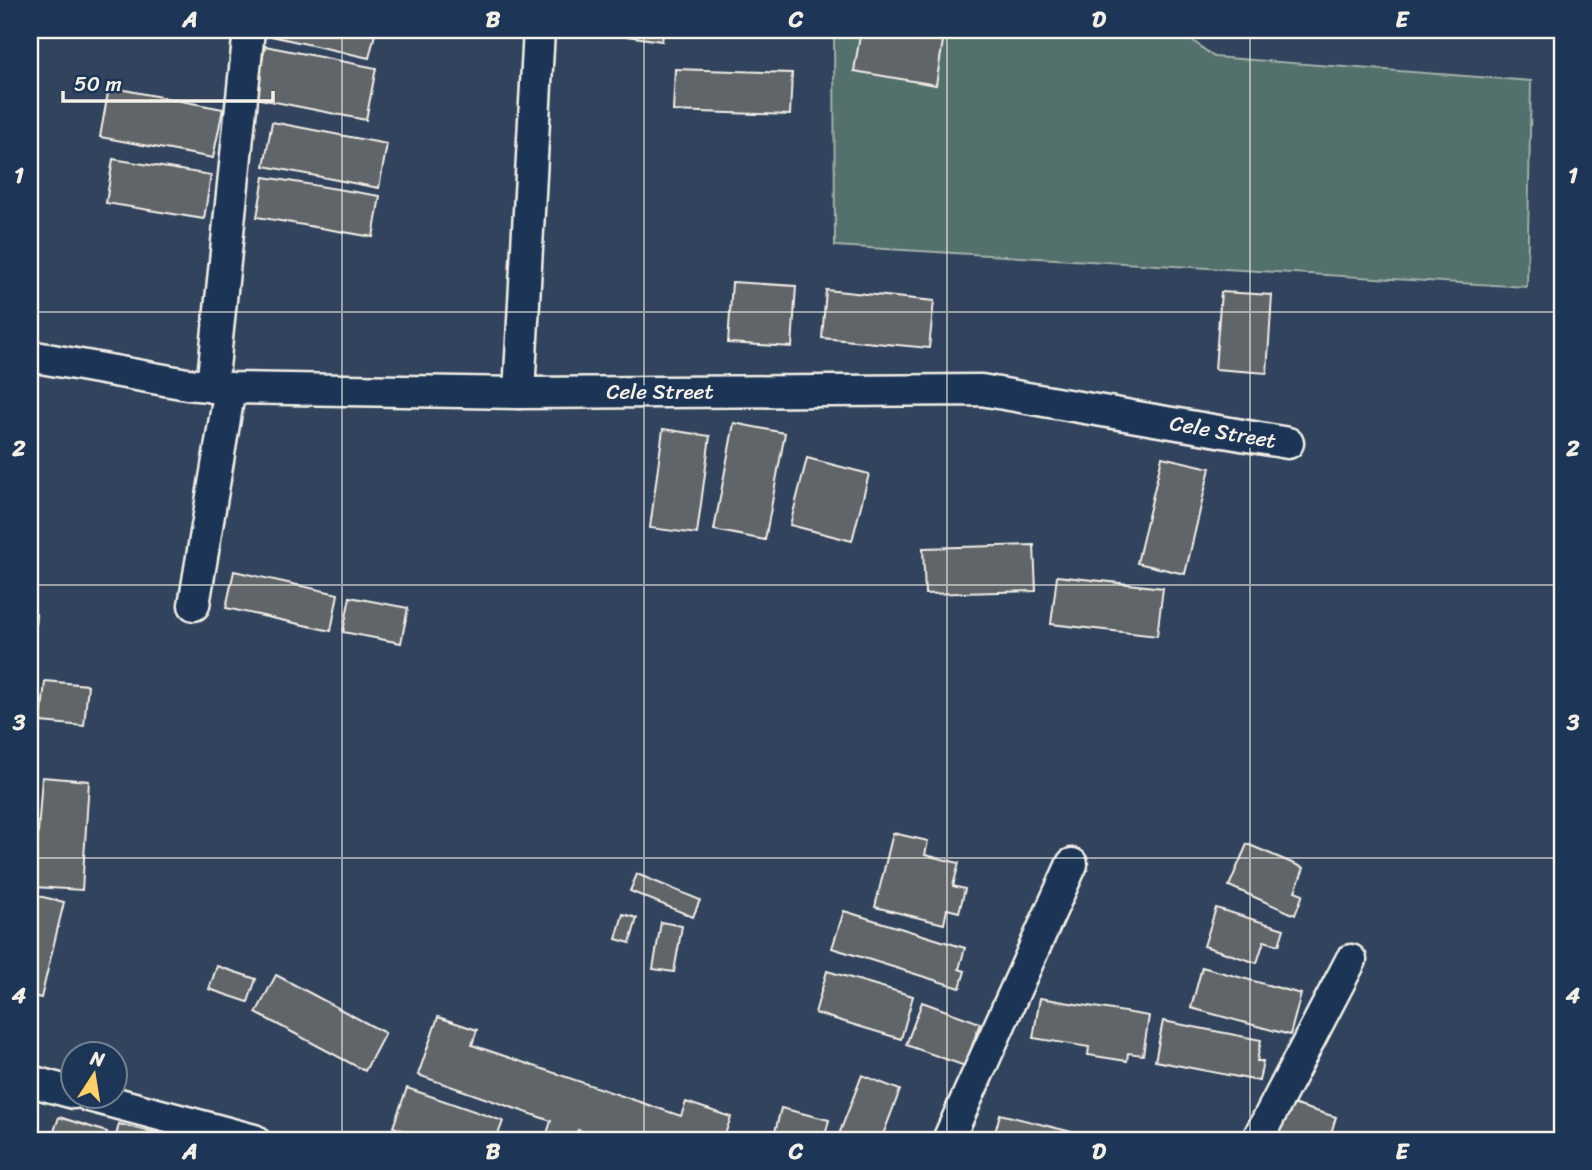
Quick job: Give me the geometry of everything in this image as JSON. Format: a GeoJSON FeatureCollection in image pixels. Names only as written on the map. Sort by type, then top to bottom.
{"type":"FeatureCollection","features":[{"type":"Feature","properties":{"kind":"street"},"geometry":{"type":"LineString","coordinates":[[194,605],[221,388],[249,30]]}},
{"type":"Feature","properties":{"kind":"street"},"geometry":{"type":"LineString","coordinates":[[519,393],[539,30]]}},
{"type":"Feature","properties":{"kind":"street","name":"Cele Street"},"geometry":{"type":"LineString","coordinates":[[30,356],[221,388],[519,393],[981,390],[1288,443]]}},
{"type":"Feature","properties":{"kind":"street"},"geometry":{"type":"LineString","coordinates":[[948,1140],[1072,864]]}},
{"type":"Feature","properties":{"kind":"street"},"geometry":{"type":"LineString","coordinates":[[1257,1140],[1350,960]]}},
{"type":"Feature","properties":{"kind":"street"},"geometry":{"type":"LineString","coordinates":[[30,1081],[60,1089]]}},
{"type":"Feature","properties":{"kind":"street"},"geometry":{"type":"LineString","coordinates":[[130,1108],[254,1140]]}},
{"type":"Feature","properties":{"kind":"green space"},"geometry":{"type":"Polygon","coordinates":[[[834,30],[1179,30],[1214,57],[1531,81],[1527,287],[835,246],[834,30]]]}},
{"type":"Feature","properties":{"kind":"building"},"geometry":{"type":"Polygon","coordinates":[[[259,30],[376,30],[369,58],[258,33],[259,30]]]}},
{"type":"Feature","properties":{"kind":"building"},"geometry":{"type":"Polygon","coordinates":[[[585,30],[664,30],[662,41],[585,30]]]}},
{"type":"Feature","properties":{"kind":"building"},"geometry":{"type":"Polygon","coordinates":[[[861,30],[880,30],[943,41],[936,85],[854,71],[861,30]]]}},
{"type":"Feature","properties":{"kind":"building"},"geometry":{"type":"Polygon","coordinates":[[[265,46],[376,68],[366,120],[255,98],[265,46]]]}},
{"type":"Feature","properties":{"kind":"building"},"geometry":{"type":"Polygon","coordinates":[[[675,69],[792,73],[790,115],[673,111],[675,69]]]}},
{"type":"Feature","properties":{"kind":"building"},"geometry":{"type":"Polygon","coordinates":[[[109,87],[223,109],[213,158],[100,137],[109,87]]]}},
{"type":"Feature","properties":{"kind":"building"},"geometry":{"type":"Polygon","coordinates":[[[272,122],[387,144],[379,188],[264,166],[272,122]]]}},
{"type":"Feature","properties":{"kind":"building"},"geometry":{"type":"Polygon","coordinates":[[[113,159],[211,175],[204,219],[106,203],[113,159]]]}},
{"type":"Feature","properties":{"kind":"building"},"geometry":{"type":"Polygon","coordinates":[[[264,177],[380,196],[373,237],[257,217],[264,177]]]}},
{"type":"Feature","properties":{"kind":"building"},"geometry":{"type":"Polygon","coordinates":[[[732,282],[796,286],[792,347],[728,343],[732,282]]]}},
{"type":"Feature","properties":{"kind":"building"},"geometry":{"type":"Polygon","coordinates":[[[826,290],[934,301],[929,348],[822,338],[826,290]]]}},
{"type":"Feature","properties":{"kind":"building"},"geometry":{"type":"Polygon","coordinates":[[[1221,292],[1272,295],[1267,373],[1215,369],[1221,292]]]}},
{"type":"Feature","properties":{"kind":"building"},"geometry":{"type":"Polygon","coordinates":[[[734,423],[785,433],[765,540],[714,530],[734,423]]]}},
{"type":"Feature","properties":{"kind":"building"},"geometry":{"type":"Polygon","coordinates":[[[663,429],[710,436],[697,534],[650,528],[663,429]]]}},
{"type":"Feature","properties":{"kind":"building"},"geometry":{"type":"Polygon","coordinates":[[[1162,457],[1210,468],[1185,574],[1137,563],[1162,457]]]}},
{"type":"Feature","properties":{"kind":"building"},"geometry":{"type":"Polygon","coordinates":[[[807,458],[869,474],[852,541],[790,525],[807,458]]]}},
{"type":"Feature","properties":{"kind":"building"},"geometry":{"type":"Polygon","coordinates":[[[1034,545],[1036,591],[925,594],[923,548],[1034,545]]]}},
{"type":"Feature","properties":{"kind":"building"},"geometry":{"type":"Polygon","coordinates":[[[234,571],[338,594],[331,631],[226,608],[234,571]]]}},
{"type":"Feature","properties":{"kind":"building"},"geometry":{"type":"Polygon","coordinates":[[[1057,576],[1163,588],[1157,636],[1051,624],[1057,576]]]}},
{"type":"Feature","properties":{"kind":"building"},"geometry":{"type":"Polygon","coordinates":[[[350,597],[408,608],[401,643],[343,632],[350,597]]]}},
{"type":"Feature","properties":{"kind":"building"},"geometry":{"type":"Polygon","coordinates":[[[30,614],[36,614],[30,695],[30,614]]]}},
{"type":"Feature","properties":{"kind":"building"},"geometry":{"type":"Polygon","coordinates":[[[45,681],[88,685],[84,726],[41,722],[45,681]]]}},
{"type":"Feature","properties":{"kind":"building"},"geometry":{"type":"Polygon","coordinates":[[[42,777],[89,781],[82,890],[34,887],[42,777]]]}},
{"type":"Feature","properties":{"kind":"building"},"geometry":{"type":"Polygon","coordinates":[[[893,833],[928,841],[925,855],[959,863],[953,886],[965,889],[959,912],[947,909],[944,924],[875,907],[893,833]]]}},
{"type":"Feature","properties":{"kind":"building"},"geometry":{"type":"Polygon","coordinates":[[[1247,844],[1304,868],[1295,891],[1303,894],[1295,915],[1229,886],[1247,844]]]}},
{"type":"Feature","properties":{"kind":"building"},"geometry":{"type":"Polygon","coordinates":[[[637,874],[700,900],[693,917],[630,891],[637,874]]]}},
{"type":"Feature","properties":{"kind":"building"},"geometry":{"type":"Polygon","coordinates":[[[30,894],[64,902],[41,998],[30,995],[30,894]]]}},
{"type":"Feature","properties":{"kind":"building"},"geometry":{"type":"Polygon","coordinates":[[[1216,908],[1284,929],[1279,945],[1264,941],[1257,963],[1204,946],[1216,908]]]}},
{"type":"Feature","properties":{"kind":"building"},"geometry":{"type":"Polygon","coordinates":[[[844,911],[965,948],[959,969],[965,971],[960,988],[832,948],[844,911]]]}},
{"type":"Feature","properties":{"kind":"building"},"geometry":{"type":"Polygon","coordinates":[[[623,914],[637,918],[630,943],[616,939],[623,914]]]}},
{"type":"Feature","properties":{"kind":"building"},"geometry":{"type":"Polygon","coordinates":[[[661,922],[682,926],[674,972],[653,969],[661,922]]]}},
{"type":"Feature","properties":{"kind":"building"},"geometry":{"type":"Polygon","coordinates":[[[217,966],[256,979],[248,1002],[209,989],[217,966]]]}},
{"type":"Feature","properties":{"kind":"building"},"geometry":{"type":"Polygon","coordinates":[[[1202,967],[1301,994],[1290,1035],[1191,1008],[1202,967]]]}},
{"type":"Feature","properties":{"kind":"building"},"geometry":{"type":"Polygon","coordinates":[[[827,971],[913,996],[901,1039],[815,1013],[827,971]]]}},
{"type":"Feature","properties":{"kind":"building"},"geometry":{"type":"Polygon","coordinates":[[[276,975],[385,1033],[365,1071],[256,1013],[276,975]]]}},
{"type":"Feature","properties":{"kind":"building"},"geometry":{"type":"Polygon","coordinates":[[[1040,998],[1149,1016],[1143,1055],[1128,1053],[1127,1061],[1088,1055],[1089,1047],[1033,1038],[1040,998]]]}},
{"type":"Feature","properties":{"kind":"building"},"geometry":{"type":"Polygon","coordinates":[[[922,1002],[980,1023],[965,1066],[906,1045],[922,1002]]]}},
{"type":"Feature","properties":{"kind":"building"},"geometry":{"type":"Polygon","coordinates":[[[438,1017],[477,1030],[472,1045],[681,1116],[686,1102],[731,1117],[723,1140],[609,1140],[578,1130],[574,1140],[553,1140],[546,1137],[551,1121],[418,1075],[438,1017]]]}},
{"type":"Feature","properties":{"kind":"building"},"geometry":{"type":"Polygon","coordinates":[[[1163,1021],[1261,1040],[1257,1061],[1263,1061],[1259,1081],[1155,1061],[1163,1021]]]}},
{"type":"Feature","properties":{"kind":"building"},"geometry":{"type":"Polygon","coordinates":[[[862,1075],[900,1090],[881,1140],[846,1140],[838,1137],[862,1075]]]}},
{"type":"Feature","properties":{"kind":"building"},"geometry":{"type":"Polygon","coordinates":[[[407,1088],[503,1121],[496,1140],[431,1140],[393,1127],[407,1088]]]}},
{"type":"Feature","properties":{"kind":"building"},"geometry":{"type":"Polygon","coordinates":[[[1282,1101],[1336,1117],[1329,1140],[1270,1140],[1282,1101]]]}},
{"type":"Feature","properties":{"kind":"building"},"geometry":{"type":"Polygon","coordinates":[[[781,1108],[829,1120],[824,1140],[773,1140],[781,1108]]]}},
{"type":"Feature","properties":{"kind":"building"},"geometry":{"type":"Polygon","coordinates":[[[1000,1114],[1092,1137],[1092,1140],[993,1140],[1000,1114]]]}},
{"type":"Feature","properties":{"kind":"building"},"geometry":{"type":"Polygon","coordinates":[[[59,1117],[107,1132],[104,1140],[51,1140],[59,1117]]]}},
{"type":"Feature","properties":{"kind":"building"},"geometry":{"type":"Polygon","coordinates":[[[119,1124],[172,1137],[171,1140],[115,1140],[119,1124]]]}}]}
